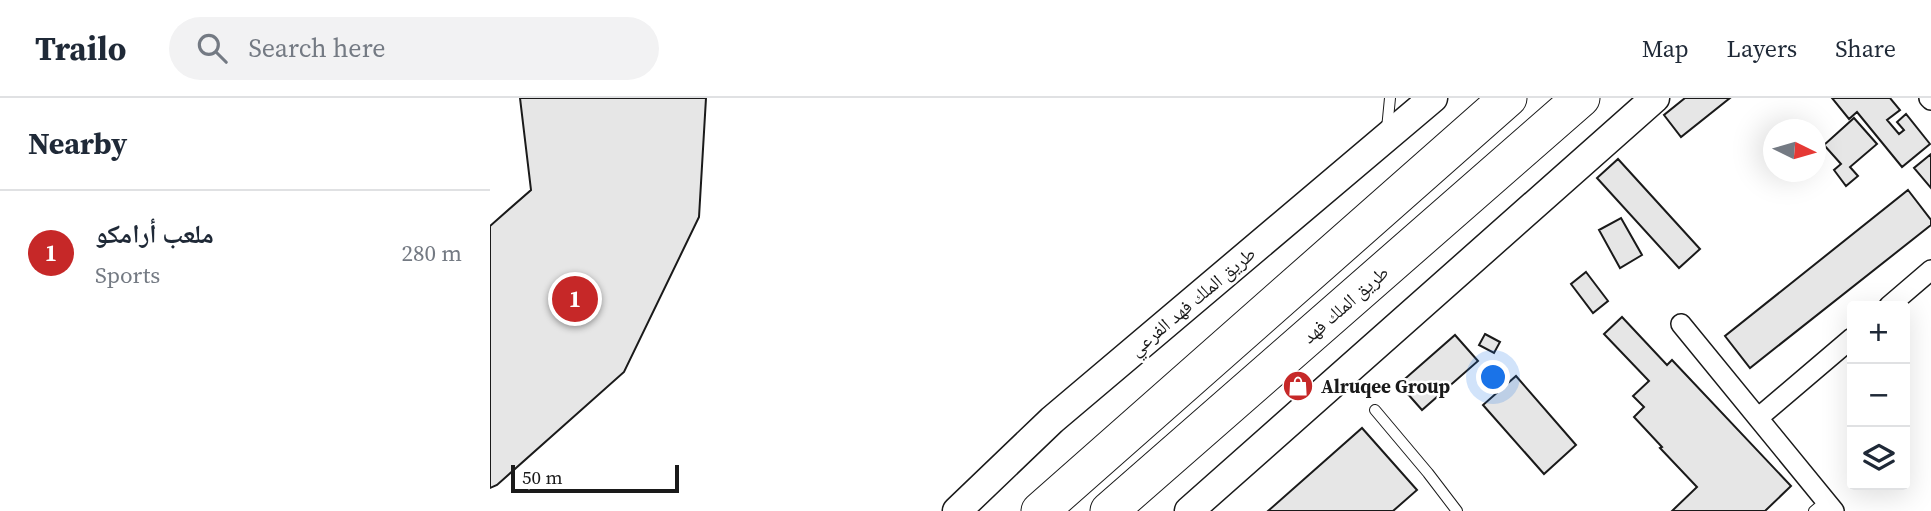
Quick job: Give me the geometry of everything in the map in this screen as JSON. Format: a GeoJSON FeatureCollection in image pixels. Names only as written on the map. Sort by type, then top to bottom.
{"type":"FeatureCollection","features":[{"type":"Feature","properties":{"kind":"highway"},"geometry":{"type":"LineString","coordinates":[[1040,511],[1508,98]]}},
{"type":"Feature","properties":{"kind":"highway","name":"طريق الملك فهد"},"geometry":{"type":"LineString","coordinates":[[1109,511],[1581,98]]}},
{"type":"Feature","properties":{"kind":"main road","name":"طريق الملك فهد الفرعي"},"geometry":{"type":"LineString","coordinates":[[957,511],[1052,420],[1433,98]]}},
{"type":"Feature","properties":{"kind":"main road"},"geometry":{"type":"LineString","coordinates":[[1189,511],[1655,98]]}},
{"type":"Feature","properties":{"kind":"street"},"geometry":{"type":"LineString","coordinates":[[1895,301],[1931,270]]}},
{"type":"Feature","properties":{"kind":"street"},"geometry":{"type":"LineString","coordinates":[[1681,324],[1758,418],[1824,508]]}},
{"type":"Feature","properties":{"kind":"street"},"geometry":{"type":"LineString","coordinates":[[1758,418],[1847,342]]}},
{"type":"Feature","properties":{"kind":"lane"},"geometry":{"type":"LineString","coordinates":[[1386,138],[1390,98]]}},
{"type":"Feature","properties":{"kind":"lane"},"geometry":{"type":"LineString","coordinates":[[1375,410],[1457,511]]}},
{"type":"Feature","properties":{"kind":"building"},"geometry":{"type":"Polygon","coordinates":[[[520,98],[706,98],[699,217],[624,372],[497,485],[490,488],[490,226],[531,190],[520,98]]]}},
{"type":"Feature","properties":{"kind":"building"},"geometry":{"type":"Polygon","coordinates":[[[1685,98],[1730,98],[1681,137],[1664,115],[1685,98]]]}},
{"type":"Feature","properties":{"kind":"building"},"geometry":{"type":"Polygon","coordinates":[[[1832,98],[1890,98],[1900,110],[1887,120],[1899,134],[1904,130],[1897,122],[1906,114],[1930,144],[1902,167],[1857,112],[1849,119],[1832,98]]]}},
{"type":"Feature","properties":{"kind":"building"},"geometry":{"type":"Polygon","coordinates":[[[1854,118],[1877,144],[1850,167],[1858,176],[1846,186],[1834,170],[1841,164],[1826,147],[1826,143],[1854,118]]]}},
{"type":"Feature","properties":{"kind":"building"},"geometry":{"type":"Polygon","coordinates":[[[1931,154],[1931,188],[1914,168],[1931,154]]]}},
{"type":"Feature","properties":{"kind":"building"},"geometry":{"type":"Polygon","coordinates":[[[1618,159],[1700,249],[1679,268],[1597,178],[1618,159]]]}},
{"type":"Feature","properties":{"kind":"building"},"geometry":{"type":"Polygon","coordinates":[[[1908,190],[1931,220],[1931,225],[1750,368],[1725,336],[1908,190]]]}},
{"type":"Feature","properties":{"kind":"building"},"geometry":{"type":"Polygon","coordinates":[[[1621,218],[1642,255],[1620,268],[1599,230],[1621,218]]]}},
{"type":"Feature","properties":{"kind":"building"},"geometry":{"type":"Polygon","coordinates":[[[1586,272],[1608,301],[1593,313],[1571,284],[1586,272]]]}},
{"type":"Feature","properties":{"kind":"building"},"geometry":{"type":"Polygon","coordinates":[[[1622,317],[1667,365],[1672,360],[1791,486],[1765,511],[1672,511],[1697,487],[1634,417],[1644,407],[1633,396],[1649,381],[1604,334],[1622,317]]]}},
{"type":"Feature","properties":{"kind":"building"},"geometry":{"type":"Polygon","coordinates":[[[1485,334],[1500,342],[1494,353],[1479,345],[1485,334]]]}},
{"type":"Feature","properties":{"kind":"building"},"geometry":{"type":"Polygon","coordinates":[[[1455,335],[1478,361],[1422,410],[1399,384],[1455,335]]]}},
{"type":"Feature","properties":{"kind":"building"},"geometry":{"type":"Polygon","coordinates":[[[1516,376],[1576,445],[1544,474],[1483,405],[1516,376]]]}},
{"type":"Feature","properties":{"kind":"building"},"geometry":{"type":"Polygon","coordinates":[[[1362,428],[1417,490],[1393,511],[1268,511],[1362,428]]]}},
{"type":"Feature","properties":{"kind":"place","name":"ملعب أرامكو"},"geometry":{"type":"Point","coordinates":[575,299]}},
{"type":"Feature","properties":{"kind":"place","name":"Alruqee Group"},"geometry":{"type":"Point","coordinates":[1298,386]}}]}
